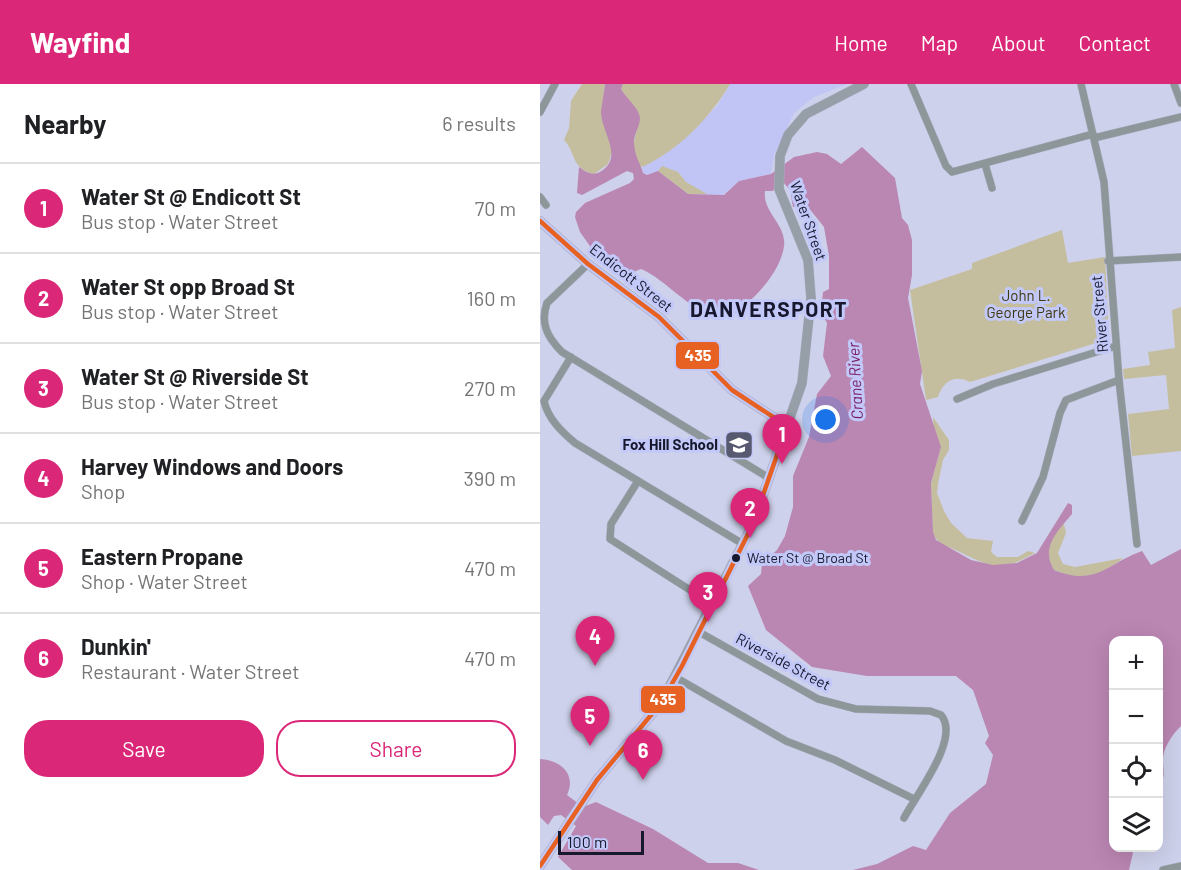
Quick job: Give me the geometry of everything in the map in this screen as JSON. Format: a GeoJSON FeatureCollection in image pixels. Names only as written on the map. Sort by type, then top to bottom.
{"type":"FeatureCollection","features":[{"type":"Feature","properties":{"kind":"main road","name":"Water Street"},"geometry":{"type":"LineString","coordinates":[[540,866],[588,794],[661,703],[753,524],[804,370],[811,288],[808,260],[779,189],[779,162],[788,135],[801,118],[818,105],[864,84]]}},
{"type":"Feature","properties":{"kind":"main road","name":"Endicott Street"},"geometry":{"type":"LineString","coordinates":[[542,223],[588,264],[658,317],[732,390],[787,426]]}},
{"type":"Feature","properties":{"kind":"main road","name":"Water Street"},"geometry":{"type":"LineString","coordinates":[[540,859],[552,847]]}},
{"type":"Feature","properties":{"kind":"street"},"geometry":{"type":"LineString","coordinates":[[540,112],[555,84]]}},
{"type":"Feature","properties":{"kind":"street"},"geometry":{"type":"LineString","coordinates":[[911,84],[948,169],[954,172],[1094,136],[1181,117]]}},
{"type":"Feature","properties":{"kind":"street","name":"River Street"},"geometry":{"type":"LineString","coordinates":[[1081,84],[1104,182],[1108,261],[1137,544]]}},
{"type":"Feature","properties":{"kind":"street"},"geometry":{"type":"LineString","coordinates":[[1174,84],[1181,103]]}},
{"type":"Feature","properties":{"kind":"street"},"geometry":{"type":"LineString","coordinates":[[985,164],[992,188]]}},
{"type":"Feature","properties":{"kind":"street"},"geometry":{"type":"LineString","coordinates":[[540,197],[546,205]]}},
{"type":"Feature","properties":{"kind":"street"},"geometry":{"type":"LineString","coordinates":[[1108,261],[1181,256]]}},
{"type":"Feature","properties":{"kind":"street"},"geometry":{"type":"LineString","coordinates":[[588,264],[552,297],[544,311],[546,333],[562,352],[769,478]]}},
{"type":"Feature","properties":{"kind":"street"},"geometry":{"type":"LineString","coordinates":[[957,399],[993,384],[1116,346]]}},
{"type":"Feature","properties":{"kind":"street"},"geometry":{"type":"LineString","coordinates":[[571,357],[546,396],[546,409],[566,435],[743,544]]}},
{"type":"Feature","properties":{"kind":"street"},"geometry":{"type":"LineString","coordinates":[[1022,521],[1043,477],[1060,413],[1066,400],[1119,380]]}},
{"type":"Feature","properties":{"kind":"street"},"geometry":{"type":"LineString","coordinates":[[638,481],[611,524],[610,539],[712,604]]}},
{"type":"Feature","properties":{"kind":"street","name":"Riverside Street"},"geometry":{"type":"LineString","coordinates":[[699,632],[818,699],[856,710],[930,711],[941,715],[947,726],[946,742],[914,799]]}},
{"type":"Feature","properties":{"kind":"street"},"geometry":{"type":"LineString","coordinates":[[675,677],[786,741],[835,760],[914,799],[904,818]]}},
{"type":"Feature","properties":{"kind":"street"},"geometry":{"type":"LineString","coordinates":[[1163,870],[1181,866]]}},
{"type":"Feature","properties":{"kind":"shaded area"},"geometry":{"type":"Polygon","coordinates":[[[730,84],[847,84],[814,97],[794,113],[774,155],[771,174],[739,181],[723,195],[688,194],[658,171],[647,175],[643,173],[642,167],[675,147],[717,106],[730,84]]]}},
{"type":"Feature","properties":{"kind":"green space"},"geometry":{"type":"Polygon","coordinates":[[[582,84],[605,84],[604,117],[613,149],[608,164],[594,174],[581,168],[564,140],[569,128],[571,101],[582,84]]]}},
{"type":"Feature","properties":{"kind":"green space"},"geometry":{"type":"Polygon","coordinates":[[[623,84],[730,84],[713,109],[692,132],[668,152],[642,167],[637,162],[634,150],[640,119],[621,89],[623,84]]]}},
{"type":"Feature","properties":{"kind":"green space"},"geometry":{"type":"Polygon","coordinates":[[[662,166],[678,172],[686,182],[707,194],[688,194],[658,171],[662,166]]]}},
{"type":"Feature","properties":{"kind":"green space","name":"John L. George Park"},"geometry":{"type":"Polygon","coordinates":[[[1062,230],[1068,263],[1105,257],[1109,339],[970,382],[959,379],[950,380],[940,391],[938,397],[926,400],[910,290],[972,269],[972,263],[1062,230]]]}},
{"type":"Feature","properties":{"kind":"green space"},"geometry":{"type":"Polygon","coordinates":[[[1181,307],[1181,451],[1132,456],[1128,414],[1169,409],[1166,375],[1124,379],[1123,369],[1150,365],[1148,352],[1175,348],[1172,310],[1181,307]]]}},
{"type":"Feature","properties":{"kind":"green space"},"geometry":{"type":"Polygon","coordinates":[[[933,417],[949,440],[949,450],[943,460],[937,493],[951,523],[967,538],[993,541],[991,552],[997,557],[1018,557],[1028,551],[1035,553],[1013,563],[997,566],[980,562],[944,545],[935,538],[931,483],[941,447],[934,433],[933,417]]]}},
{"type":"Feature","properties":{"kind":"green space"},"geometry":{"type":"Polygon","coordinates":[[[1064,524],[1066,533],[1058,553],[1063,564],[1075,567],[1123,558],[1101,573],[1086,576],[1072,577],[1054,570],[1049,557],[1049,545],[1054,533],[1064,524]]]}},
{"type":"Feature","properties":{"kind":"water","name":"Crane River"},"geometry":{"type":"Polygon","coordinates":[[[605,84],[623,84],[621,89],[635,107],[640,118],[634,142],[636,156],[643,173],[647,175],[658,171],[688,194],[724,195],[739,181],[771,174],[794,157],[817,152],[827,154],[841,164],[862,147],[895,178],[902,218],[908,225],[912,240],[912,275],[908,298],[922,371],[920,384],[941,447],[931,483],[933,532],[936,540],[971,560],[993,565],[1017,563],[1037,553],[1068,503],[1072,505],[1072,514],[1056,533],[1050,547],[1050,562],[1054,570],[1068,575],[1091,575],[1142,551],[1151,565],[1181,549],[1181,726],[1167,746],[1163,760],[1163,636],[1109,636],[1109,852],[1133,852],[1129,870],[853,870],[877,864],[913,846],[926,850],[950,813],[986,784],[993,755],[985,743],[989,736],[973,690],[956,676],[867,676],[812,667],[766,630],[748,586],[761,574],[762,563],[777,550],[785,536],[793,507],[793,476],[809,437],[817,394],[831,376],[823,356],[827,323],[821,312],[823,292],[829,289],[829,256],[824,227],[808,207],[793,207],[790,190],[783,182],[776,185],[773,191],[765,191],[767,206],[784,238],[783,253],[764,286],[736,313],[724,318],[703,312],[641,269],[628,274],[592,249],[580,232],[575,217],[576,212],[585,203],[630,183],[634,179],[633,173],[627,171],[582,195],[577,193],[579,167],[594,174],[607,166],[611,159],[610,144],[601,112],[605,84]]]}},
{"type":"Feature","properties":{"kind":"water"},"geometry":{"type":"Polygon","coordinates":[[[540,759],[554,762],[565,770],[570,781],[567,795],[583,807],[596,802],[653,829],[708,863],[738,863],[759,870],[572,870],[558,857],[576,826],[561,815],[554,816],[548,825],[540,817],[540,759]]]}},
{"type":"Feature","properties":{"kind":"transit line","name":"435"},"geometry":{"type":"LineString","coordinates":[[540,221],[588,264],[659,317],[732,390],[787,426],[753,524],[682,666],[661,703],[597,780],[540,866]]}},
{"type":"Feature","properties":{"kind":"place","name":"Fox Hill School"},"geometry":{"type":"Point","coordinates":[739,445]}},
{"type":"Feature","properties":{"kind":"place","name":"Water St @ Endicott St"},"geometry":{"type":"Point","coordinates":[782,464]}},
{"type":"Feature","properties":{"kind":"place","name":"Water St opp Broad St"},"geometry":{"type":"Point","coordinates":[750,538]}},
{"type":"Feature","properties":{"kind":"place","name":"Water St @ Broad St"},"geometry":{"type":"Point","coordinates":[736,558]}},
{"type":"Feature","properties":{"kind":"place","name":"Water St @ Riverside St"},"geometry":{"type":"Point","coordinates":[708,622]}},
{"type":"Feature","properties":{"kind":"place","name":"Harvey Windows and Doors"},"geometry":{"type":"Point","coordinates":[595,666]}},
{"type":"Feature","properties":{"kind":"place","name":"Eastern Propane"},"geometry":{"type":"Point","coordinates":[590,746]}},
{"type":"Feature","properties":{"kind":"place","name":"Dunkin'"},"geometry":{"type":"Point","coordinates":[643,780]}},
{"type":"Feature","properties":{"kind":"district","name":"DANVERSPORT"},"geometry":{"type":"Point","coordinates":[769,310]}}]}
